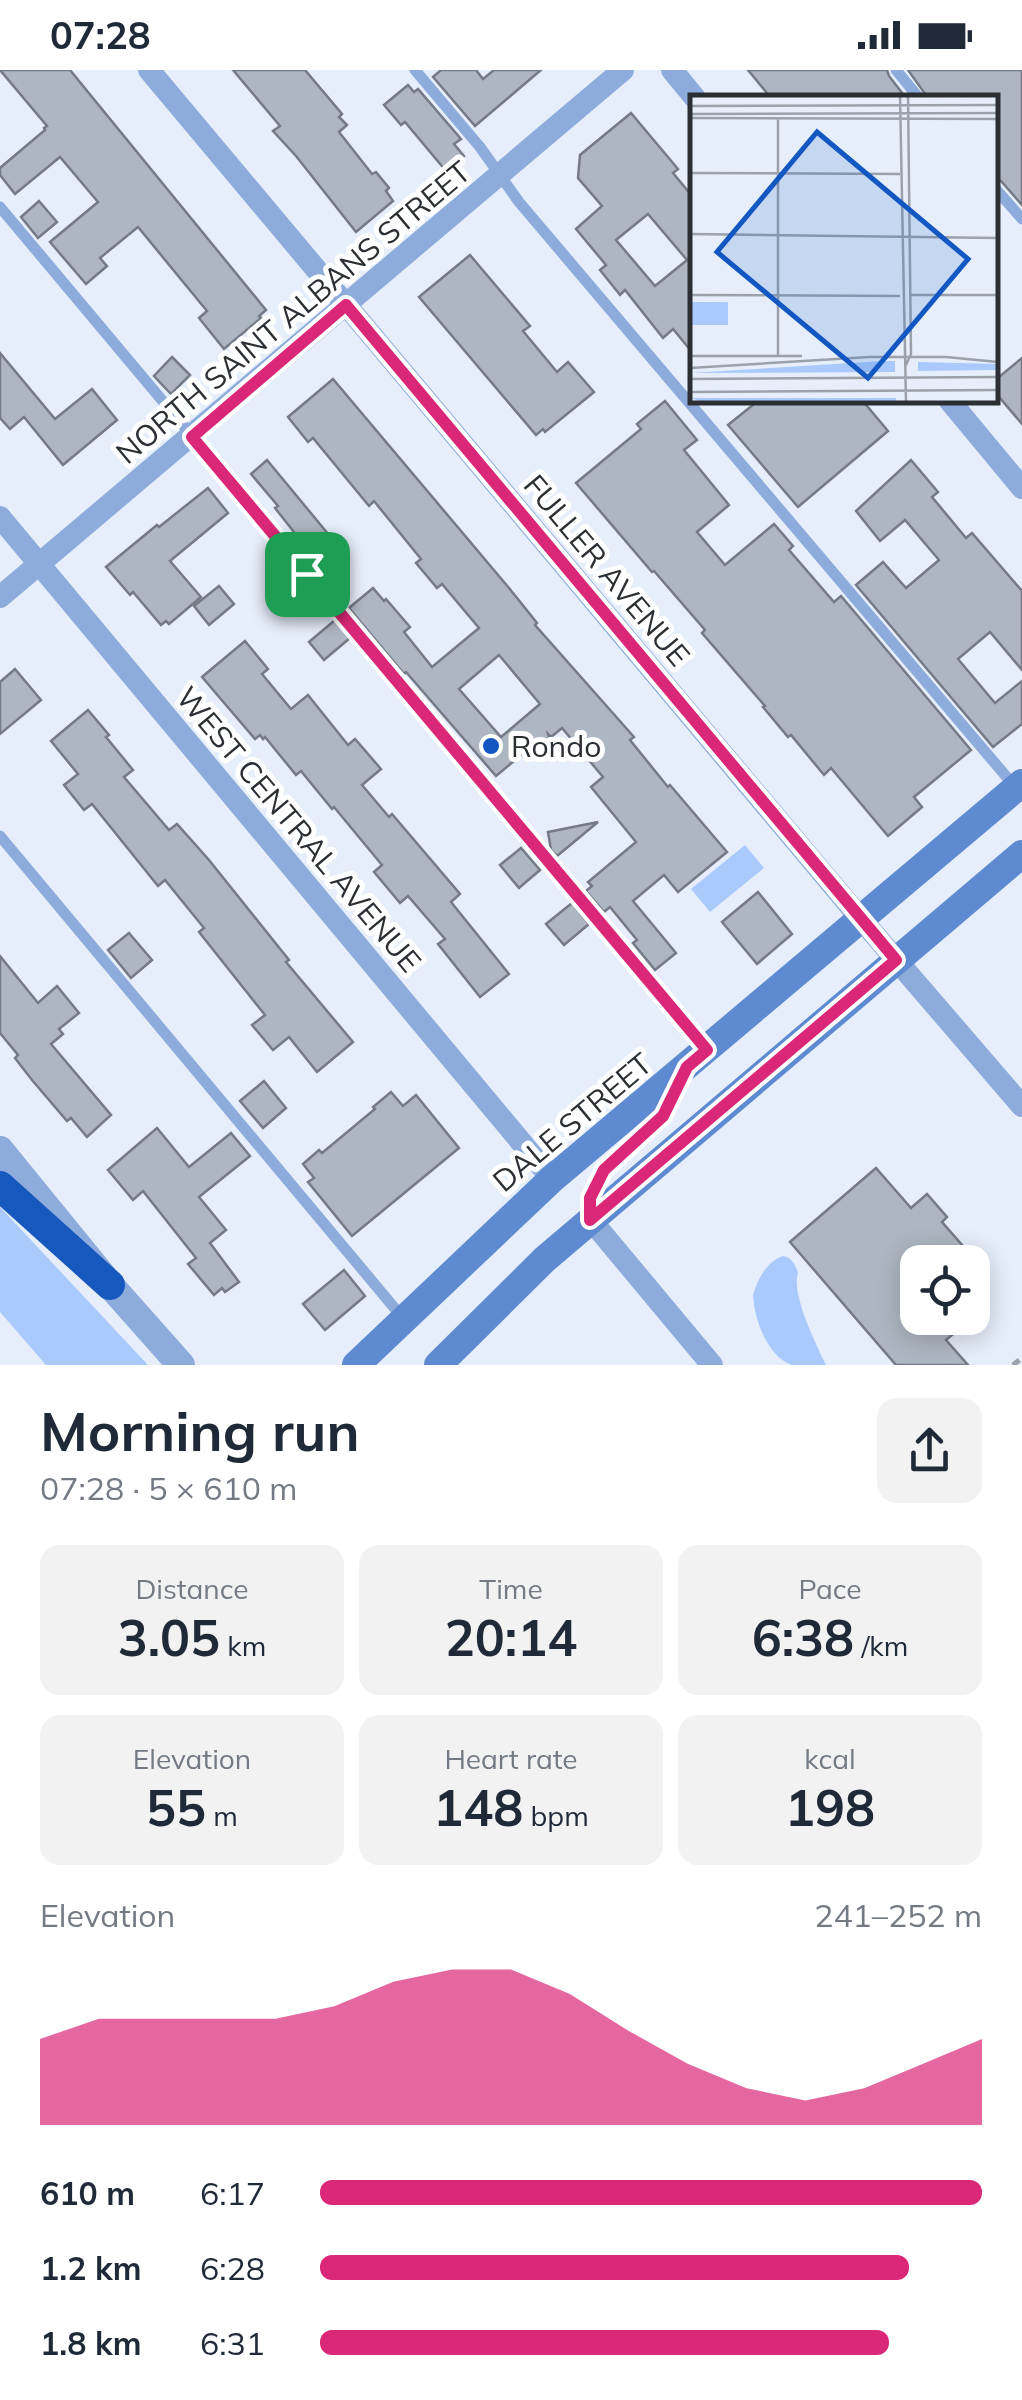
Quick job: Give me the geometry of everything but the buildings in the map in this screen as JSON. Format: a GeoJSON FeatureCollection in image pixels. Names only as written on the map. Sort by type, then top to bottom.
{"type":"FeatureCollection","features":[{"type":"Feature","properties":{"kind":"highway"},"geometry":{"type":"LineString","coordinates":[[0,1186],[110,1285]]}},
{"type":"Feature","properties":{"kind":"main road","name":"DALE STREET"},"geometry":{"type":"LineString","coordinates":[[356,1365],[552,1178],[1019,786]]}},
{"type":"Feature","properties":{"kind":"main road"},"geometry":{"type":"LineString","coordinates":[[438,1365],[545,1258],[1022,854]]}},
{"type":"Feature","properties":{"kind":"street","name":"FULLER AVENUE"},"geometry":{"type":"LineString","coordinates":[[149,70],[1022,1106]]}},
{"type":"Feature","properties":{"kind":"street","name":"NORTH SAINT ALBANS STREET"},"geometry":{"type":"LineString","coordinates":[[0,597],[623,70]]}},
{"type":"Feature","properties":{"kind":"street"},"geometry":{"type":"LineString","coordinates":[[672,70],[693,95]]}},
{"type":"Feature","properties":{"kind":"street"},"geometry":{"type":"LineString","coordinates":[[950,402],[1022,488]]}},
{"type":"Feature","properties":{"kind":"street","name":"WEST CENTRAL AVENUE"},"geometry":{"type":"LineString","coordinates":[[0,517],[552,1178]]}},
{"type":"Feature","properties":{"kind":"street"},"geometry":{"type":"LineString","coordinates":[[0,1150],[110,1285],[182,1365]]}},
{"type":"Feature","properties":{"kind":"street"},"geometry":{"type":"LineString","coordinates":[[590,1220],[712,1365]]}},
{"type":"Feature","properties":{"kind":"lane"},"geometry":{"type":"LineString","coordinates":[[415,70],[531,216],[690,402]]}},
{"type":"Feature","properties":{"kind":"lane"},"geometry":{"type":"LineString","coordinates":[[896,70],[917,95]]}},
{"type":"Feature","properties":{"kind":"lane"},"geometry":{"type":"LineString","coordinates":[[997,191],[1022,220]]}},
{"type":"Feature","properties":{"kind":"lane"},"geometry":{"type":"LineString","coordinates":[[0,207],[697,1058],[663,1116],[604,1170],[590,1198],[590,1220]]}},
{"type":"Feature","properties":{"kind":"lane"},"geometry":{"type":"LineString","coordinates":[[690,402],[1019,786]]}},
{"type":"Feature","properties":{"kind":"lane"},"geometry":{"type":"LineString","coordinates":[[0,836],[405,1320]]}},
{"type":"Feature","properties":{"kind":"path"},"geometry":{"type":"LineString","coordinates":[[1013,1365],[1022,1358]]}},
{"type":"Feature","properties":{"kind":"shaded area"},"geometry":{"type":"Polygon","coordinates":[[[745,845],[764,868],[710,912],[691,889],[745,845]]]}},
{"type":"Feature","properties":{"kind":"shaded area"},"geometry":{"type":"Polygon","coordinates":[[[0,1207],[148,1365],[46,1365],[0,1312],[0,1207]]]}},
{"type":"Feature","properties":{"kind":"shaded area"},"geometry":{"type":"Polygon","coordinates":[[[783,1256],[797,1270],[801,1306],[826,1365],[792,1365],[783,1361],[759,1325],[755,1289],[767,1267],[783,1256]]]}},
{"type":"Feature","properties":{"kind":"place","name":"Rondo"},"geometry":{"type":"Point","coordinates":[491,746]}},
{"type":"Feature","properties":{"kind":"route"},"geometry":{"type":"LineString","coordinates":[[346,305],[896,960],[590,1220],[590,1198],[604,1170],[663,1116],[687,1067],[707,1050],[307,574],[192,437],[346,305]]}}]}
